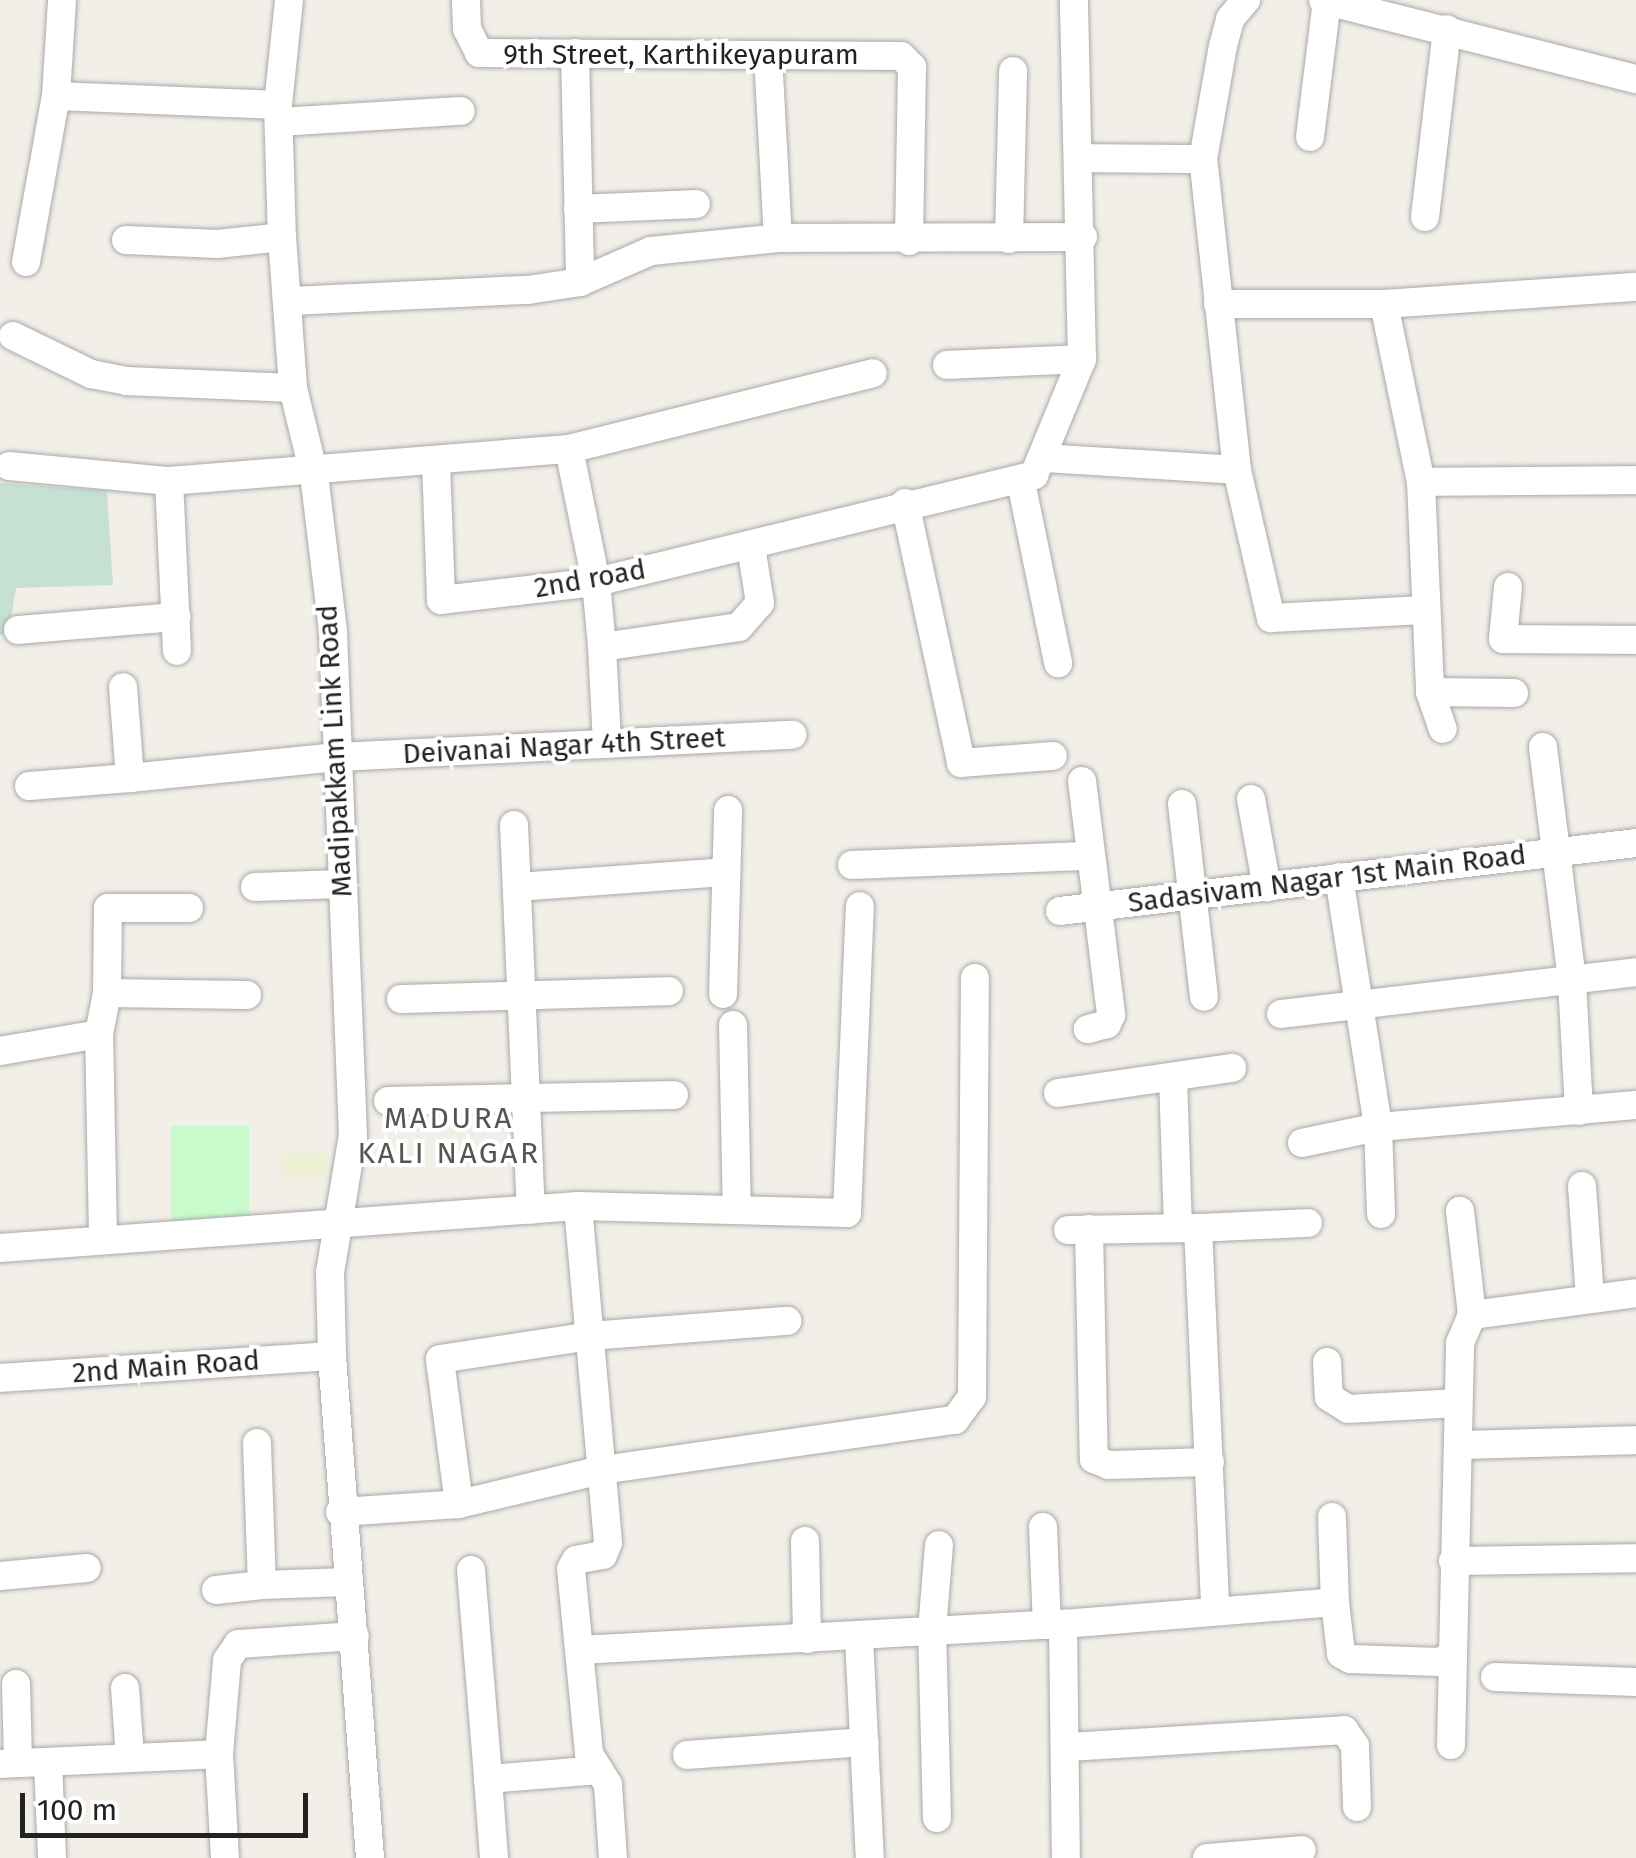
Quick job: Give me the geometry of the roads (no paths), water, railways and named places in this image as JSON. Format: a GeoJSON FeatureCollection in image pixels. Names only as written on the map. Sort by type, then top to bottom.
{"type":"FeatureCollection","features":[{"type":"Feature","properties":{"kind":"street"},"geometry":{"type":"LineString","coordinates":[[26,262],[56,96],[62,0]]}},
{"type":"Feature","properties":{"kind":"street"},"geometry":{"type":"LineString","coordinates":[[279,113],[289,0]]}},
{"type":"Feature","properties":{"kind":"street","name":"9th Street, Karthikeyapuram"},"geometry":{"type":"LineString","coordinates":[[466,0],[466,29],[479,53],[901,56],[908,62],[909,241]]}},
{"type":"Feature","properties":{"kind":"street"},"geometry":{"type":"LineString","coordinates":[[1058,664],[1022,482],[1043,458],[1082,359],[1083,238],[1074,0]]}},
{"type":"Feature","properties":{"kind":"street"},"geometry":{"type":"LineString","coordinates":[[1246,0],[1230,19],[1202,159],[1237,470],[1271,618],[1424,610]]}},
{"type":"Feature","properties":{"kind":"street"},"geometry":{"type":"LineString","coordinates":[[1310,137],[1325,0],[1636,79]]}},
{"type":"Feature","properties":{"kind":"street"},"geometry":{"type":"LineString","coordinates":[[1426,217],[1447,30]]}},
{"type":"Feature","properties":{"kind":"street"},"geometry":{"type":"LineString","coordinates":[[576,53],[580,282]]}},
{"type":"Feature","properties":{"kind":"street"},"geometry":{"type":"LineString","coordinates":[[768,54],[778,238]]}},
{"type":"Feature","properties":{"kind":"street"},"geometry":{"type":"LineString","coordinates":[[1009,239],[1013,70]]}},
{"type":"Feature","properties":{"kind":"street"},"geometry":{"type":"LineString","coordinates":[[56,96],[279,113],[460,112]]}},
{"type":"Feature","properties":{"kind":"street","name":"Madipakkam Link Road"},"geometry":{"type":"LineString","coordinates":[[279,113],[282,238],[291,300],[293,388],[314,474],[333,631],[353,1135],[330,1272],[332,1356],[340,1512],[354,1636],[370,1858]]}},
{"type":"Feature","properties":{"kind":"street"},"geometry":{"type":"LineString","coordinates":[[1079,158],[1202,159]]}},
{"type":"Feature","properties":{"kind":"street"},"geometry":{"type":"LineString","coordinates":[[578,209],[696,204]]}},
{"type":"Feature","properties":{"kind":"street"},"geometry":{"type":"LineString","coordinates":[[126,240],[282,238]]}},
{"type":"Feature","properties":{"kind":"street"},"geometry":{"type":"LineString","coordinates":[[291,300],[580,282],[651,251],[778,238],[909,241],[1083,238]]}},
{"type":"Feature","properties":{"kind":"street"},"geometry":{"type":"LineString","coordinates":[[1218,304],[1384,304],[1636,288]]}},
{"type":"Feature","properties":{"kind":"street"},"geometry":{"type":"LineString","coordinates":[[1384,304],[1421,482],[1430,692],[1443,729]]}},
{"type":"Feature","properties":{"kind":"street"},"geometry":{"type":"LineString","coordinates":[[13,336],[91,374],[126,381],[293,388]]}},
{"type":"Feature","properties":{"kind":"street"},"geometry":{"type":"LineString","coordinates":[[947,366],[1082,359]]}},
{"type":"Feature","properties":{"kind":"street"},"geometry":{"type":"LineString","coordinates":[[9,466],[169,481],[314,474],[569,449],[873,373]]}},
{"type":"Feature","properties":{"kind":"street"},"geometry":{"type":"LineString","coordinates":[[569,449],[596,582],[607,744]]}},
{"type":"Feature","properties":{"kind":"street"},"geometry":{"type":"LineString","coordinates":[[1043,458],[1237,470]]}},
{"type":"Feature","properties":{"kind":"street","name":"2nd road"},"geometry":{"type":"LineString","coordinates":[[436,462],[441,600],[596,582],[751,546],[905,503],[1022,482]]}},
{"type":"Feature","properties":{"kind":"street"},"geometry":{"type":"LineString","coordinates":[[1421,482],[1636,480]]}},
{"type":"Feature","properties":{"kind":"street"},"geometry":{"type":"LineString","coordinates":[[169,481],[178,651]]}},
{"type":"Feature","properties":{"kind":"street"},"geometry":{"type":"LineString","coordinates":[[905,503],[961,763],[1053,756]]}},
{"type":"Feature","properties":{"kind":"street"},"geometry":{"type":"LineString","coordinates":[[602,647],[739,627],[760,604],[751,546]]}},
{"type":"Feature","properties":{"kind":"street"},"geometry":{"type":"LineString","coordinates":[[1508,588],[1503,639],[1636,640]]}},
{"type":"Feature","properties":{"kind":"street"},"geometry":{"type":"LineString","coordinates":[[18,630],[176,618]]}},
{"type":"Feature","properties":{"kind":"street"},"geometry":{"type":"LineString","coordinates":[[123,687],[130,778]]}},
{"type":"Feature","properties":{"kind":"street"},"geometry":{"type":"LineString","coordinates":[[1430,692],[1514,694]]}},
{"type":"Feature","properties":{"kind":"street","name":"Deivanai Nagar 4th Street"},"geometry":{"type":"LineString","coordinates":[[30,786],[337,757],[792,735]]}},
{"type":"Feature","properties":{"kind":"street"},"geometry":{"type":"LineString","coordinates":[[1544,747],[1572,980],[1579,1111]]}},
{"type":"Feature","properties":{"kind":"street"},"geometry":{"type":"LineString","coordinates":[[1082,781],[1111,1015],[1106,1024],[1088,1030]]}},
{"type":"Feature","properties":{"kind":"street"},"geometry":{"type":"LineString","coordinates":[[1252,799],[1267,888]]}},
{"type":"Feature","properties":{"kind":"street"},"geometry":{"type":"LineString","coordinates":[[1182,804],[1204,997]]}},
{"type":"Feature","properties":{"kind":"street"},"geometry":{"type":"LineString","coordinates":[[724,994],[728,810]]}},
{"type":"Feature","properties":{"kind":"street"},"geometry":{"type":"LineString","coordinates":[[514,825],[531,1210]]}},
{"type":"Feature","properties":{"kind":"street","name":"Sadasivam Nagar 1st Main Road"},"geometry":{"type":"LineString","coordinates":[[1060,911],[1636,843]]}},
{"type":"Feature","properties":{"kind":"street"},"geometry":{"type":"LineString","coordinates":[[852,865],[1089,856]]}},
{"type":"Feature","properties":{"kind":"street"},"geometry":{"type":"LineString","coordinates":[[517,887],[724,872]]}},
{"type":"Feature","properties":{"kind":"street"},"geometry":{"type":"LineString","coordinates":[[1340,877],[1378,1127],[1381,1214]]}},
{"type":"Feature","properties":{"kind":"street"},"geometry":{"type":"LineString","coordinates":[[255,888],[341,884]]}},
{"type":"Feature","properties":{"kind":"street"},"geometry":{"type":"LineString","coordinates":[[0,1248],[103,1237],[578,1206],[847,1212],[860,906]]}},
{"type":"Feature","properties":{"kind":"street"},"geometry":{"type":"LineString","coordinates":[[103,1237],[100,1034],[107,993],[108,908],[189,908]]}},
{"type":"Feature","properties":{"kind":"street"},"geometry":{"type":"LineString","coordinates":[[1282,1014],[1636,972]]}},
{"type":"Feature","properties":{"kind":"street"},"geometry":{"type":"LineString","coordinates":[[340,1512],[459,1504],[602,1470],[955,1420],[968,1406],[978,1228],[976,978]]}},
{"type":"Feature","properties":{"kind":"street"},"geometry":{"type":"LineString","coordinates":[[401,999],[669,991]]}},
{"type":"Feature","properties":{"kind":"street"},"geometry":{"type":"LineString","coordinates":[[107,993],[247,995]]}},
{"type":"Feature","properties":{"kind":"street"},"geometry":{"type":"LineString","coordinates":[[733,1024],[737,1210]]}},
{"type":"Feature","properties":{"kind":"street"},"geometry":{"type":"LineString","coordinates":[[0,1051],[100,1034]]}},
{"type":"Feature","properties":{"kind":"street"},"geometry":{"type":"LineString","coordinates":[[1058,1092],[1232,1068]]}},
{"type":"Feature","properties":{"kind":"street"},"geometry":{"type":"LineString","coordinates":[[1172,1077],[1210,1462],[1216,1608]]}},
{"type":"Feature","properties":{"kind":"street"},"geometry":{"type":"LineString","coordinates":[[388,1101],[674,1094]]}},
{"type":"Feature","properties":{"kind":"street"},"geometry":{"type":"LineString","coordinates":[[1302,1143],[1378,1127],[1636,1105]]}},
{"type":"Feature","properties":{"kind":"street"},"geometry":{"type":"LineString","coordinates":[[1582,1186],[1590,1297]]}},
{"type":"Feature","properties":{"kind":"street"},"geometry":{"type":"LineString","coordinates":[[578,1206],[608,1543],[603,1555],[576,1560],[571,1569],[588,1754],[608,1785],[613,1858]]}},
{"type":"Feature","properties":{"kind":"street"},"geometry":{"type":"LineString","coordinates":[[1452,1745],[1460,1344],[1472,1315],[1460,1211]]}},
{"type":"Feature","properties":{"kind":"street"},"geometry":{"type":"LineString","coordinates":[[1210,1462],[1109,1465],[1094,1459],[1078,1230],[1308,1224]]}},
{"type":"Feature","properties":{"kind":"street"},"geometry":{"type":"LineString","coordinates":[[1472,1315],[1636,1293]]}},
{"type":"Feature","properties":{"kind":"street"},"geometry":{"type":"LineString","coordinates":[[459,1504],[440,1359],[590,1336],[787,1321]]}},
{"type":"Feature","properties":{"kind":"street","name":"2nd Main Road"},"geometry":{"type":"LineString","coordinates":[[0,1378],[332,1356]]}},
{"type":"Feature","properties":{"kind":"street"},"geometry":{"type":"LineString","coordinates":[[1327,1362],[1329,1397],[1348,1409],[1458,1403]]}},
{"type":"Feature","properties":{"kind":"street"},"geometry":{"type":"LineString","coordinates":[[1460,1445],[1636,1440]]}},
{"type":"Feature","properties":{"kind":"street"},"geometry":{"type":"LineString","coordinates":[[257,1443],[262,1585]]}},
{"type":"Feature","properties":{"kind":"street"},"geometry":{"type":"LineString","coordinates":[[1332,1517],[1341,1654],[1350,1659],[1440,1662],[1451,1655]]}},
{"type":"Feature","properties":{"kind":"street"},"geometry":{"type":"LineString","coordinates":[[1043,1526],[1069,1747],[1066,1858]]}},
{"type":"Feature","properties":{"kind":"street"},"geometry":{"type":"LineString","coordinates":[[805,1540],[807,1639]]}},
{"type":"Feature","properties":{"kind":"street"},"geometry":{"type":"LineString","coordinates":[[937,1818],[932,1630],[939,1545]]}},
{"type":"Feature","properties":{"kind":"street"},"geometry":{"type":"LineString","coordinates":[[1453,1561],[1636,1558]]}},
{"type":"Feature","properties":{"kind":"street"},"geometry":{"type":"LineString","coordinates":[[0,1576],[87,1568]]}},
{"type":"Feature","properties":{"kind":"street"},"geometry":{"type":"LineString","coordinates":[[471,1570],[494,1858]]}},
{"type":"Feature","properties":{"kind":"street"},"geometry":{"type":"LineString","coordinates":[[216,1590],[347,1582]]}},
{"type":"Feature","properties":{"kind":"street"},"geometry":{"type":"LineString","coordinates":[[580,1650],[1055,1625],[1216,1608],[1335,1602]]}},
{"type":"Feature","properties":{"kind":"street"},"geometry":{"type":"LineString","coordinates":[[225,1858],[219,1754],[233,1649],[354,1636]]}},
{"type":"Feature","properties":{"kind":"street"},"geometry":{"type":"LineString","coordinates":[[859,1636],[870,1858]]}},
{"type":"Feature","properties":{"kind":"street"},"geometry":{"type":"LineString","coordinates":[[1495,1678],[1636,1682]]}},
{"type":"Feature","properties":{"kind":"street"},"geometry":{"type":"LineString","coordinates":[[16,1684],[9,1764],[219,1754]]}},
{"type":"Feature","properties":{"kind":"street"},"geometry":{"type":"LineString","coordinates":[[125,1688],[130,1757]]}},
{"type":"Feature","properties":{"kind":"street"},"geometry":{"type":"LineString","coordinates":[[1069,1747],[1344,1730],[1355,1746],[1356,1807]]}},
{"type":"Feature","properties":{"kind":"street"},"geometry":{"type":"LineString","coordinates":[[686,1755],[865,1742]]}},
{"type":"Feature","properties":{"kind":"street"},"geometry":{"type":"LineString","coordinates":[[48,1762],[52,1858]]}},
{"type":"Feature","properties":{"kind":"street"},"geometry":{"type":"LineString","coordinates":[[488,1779],[599,1770]]}},
{"type":"Feature","properties":{"kind":"street"},"geometry":{"type":"LineString","coordinates":[[1224,1857],[1302,1850]]}},
{"type":"Feature","properties":{"kind":"district","name":"MADURA KALI NAGAR"},"geometry":{"type":"Point","coordinates":[449,1135]}}]}
